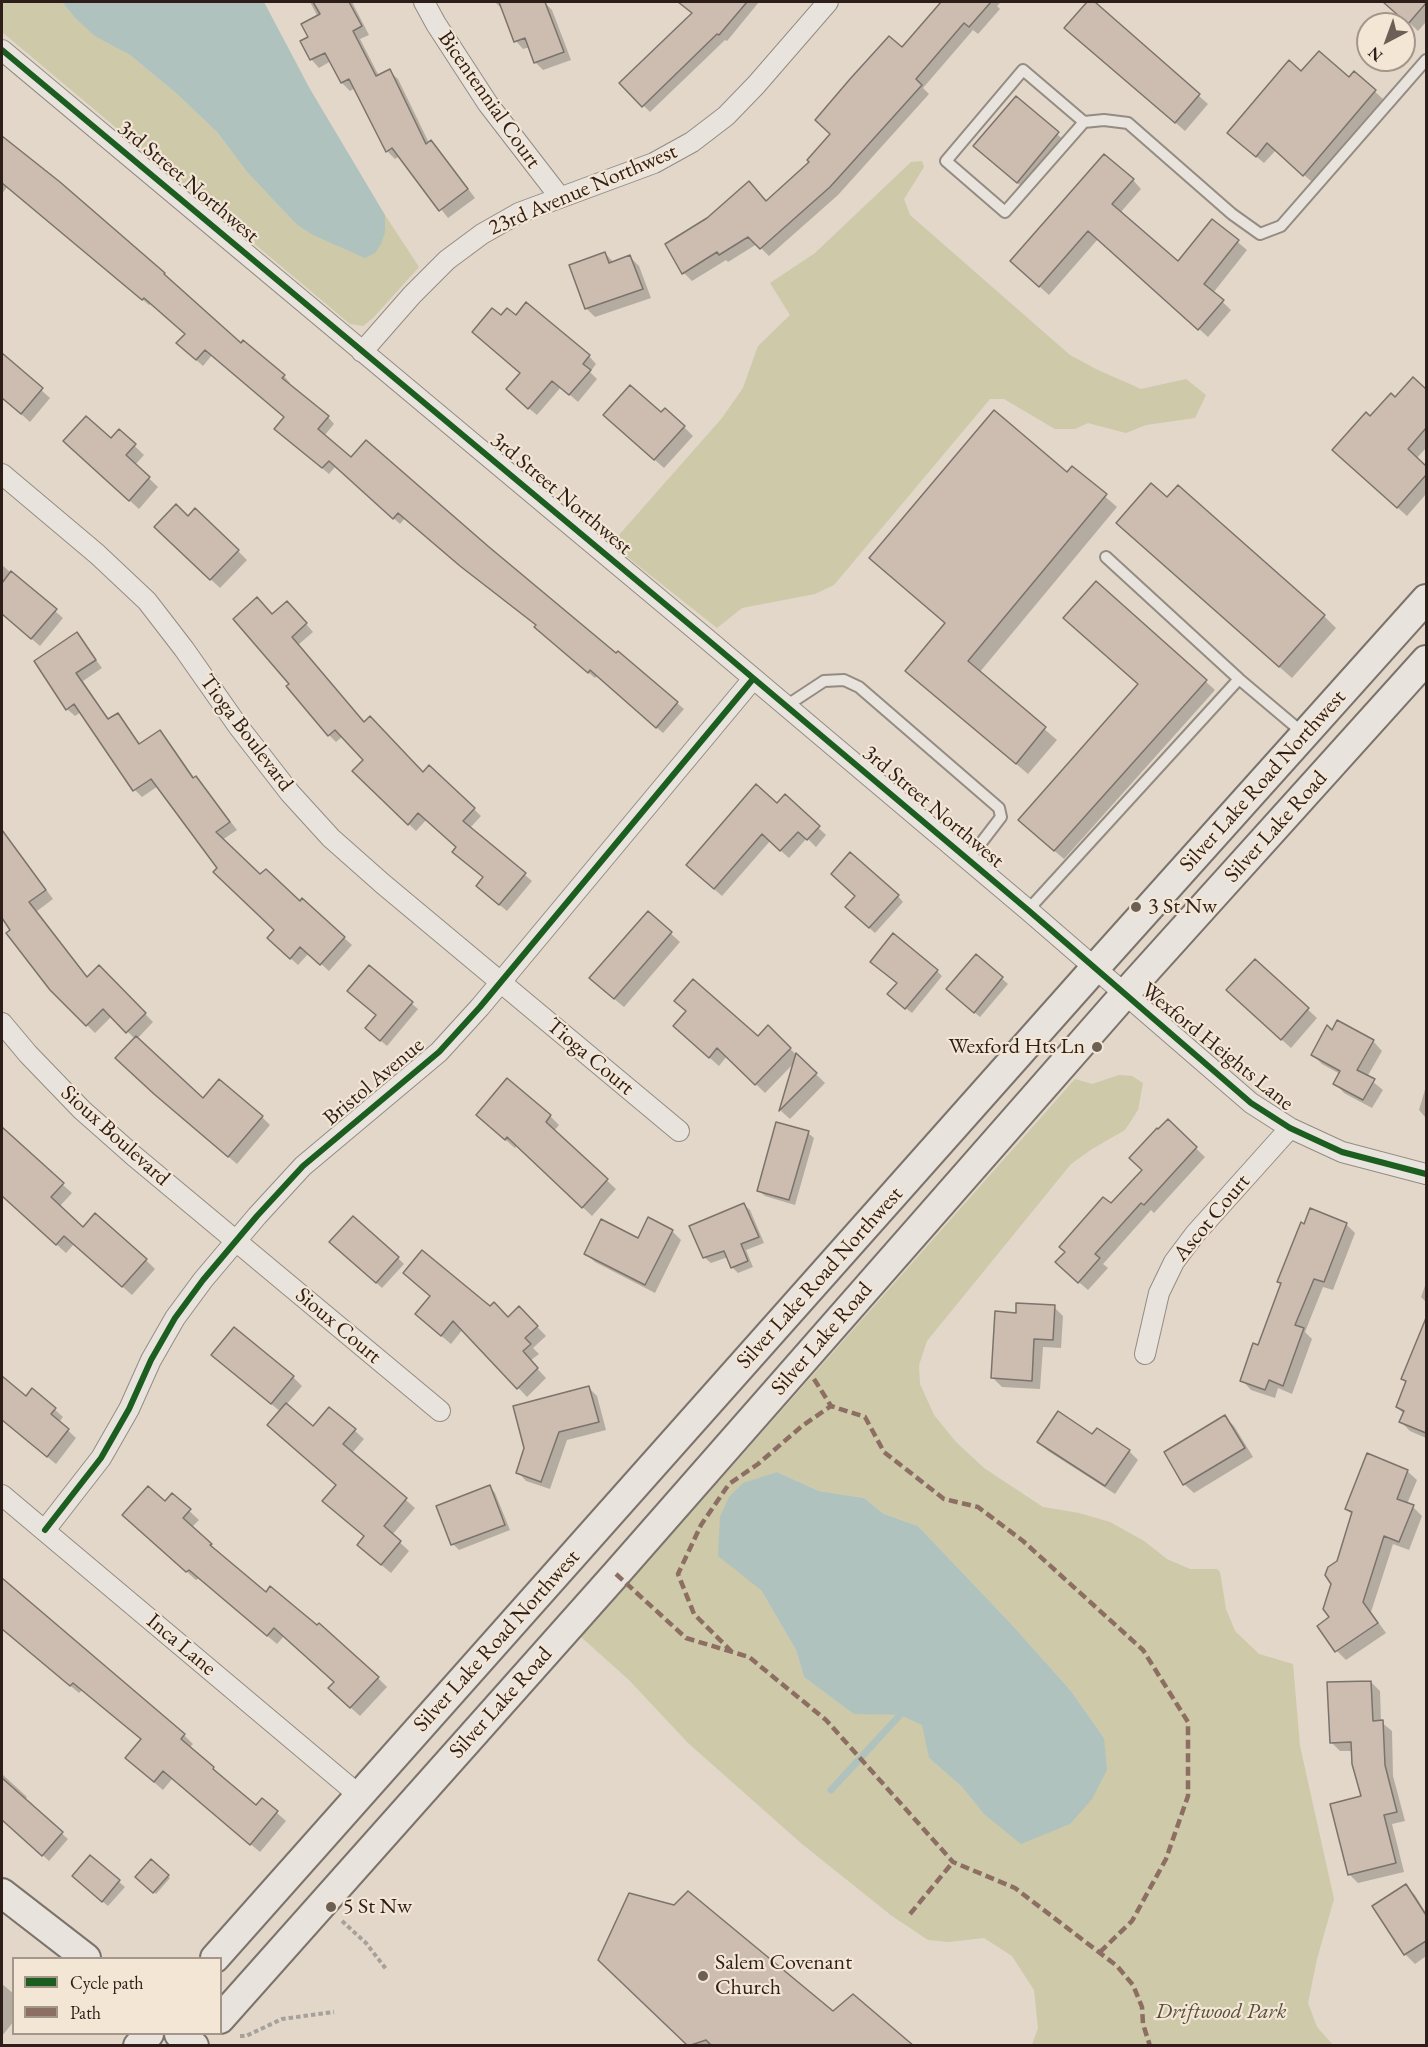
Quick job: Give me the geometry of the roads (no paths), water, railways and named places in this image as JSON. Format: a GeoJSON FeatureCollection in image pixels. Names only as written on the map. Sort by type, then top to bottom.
{"type":"FeatureCollection","features":[{"type":"Feature","properties":{"kind":"main road","name":"Silver Lake Road Northwest"},"geometry":{"type":"LineString","coordinates":[[217,1957],[1095,968],[1426,599]]}},
{"type":"Feature","properties":{"kind":"main road","name":"Silver Lake Road"},"geometry":{"type":"LineString","coordinates":[[230,2027],[324,1903],[1124,995],[1426,660]]}},
{"type":"Feature","properties":{"kind":"main road"},"geometry":{"type":"LineString","coordinates":[[2,1893],[84,1957]]}},
{"type":"Feature","properties":{"kind":"street","name":"Bicentennial Court"},"geometry":{"type":"LineString","coordinates":[[424,2],[488,104],[559,196]]}},
{"type":"Feature","properties":{"kind":"street","name":"23rd Avenue Northwest"},"geometry":{"type":"LineString","coordinates":[[363,352],[412,295],[447,260],[482,234],[510,218],[559,196],[654,163],[692,142],[726,116],[828,2]]}},
{"type":"Feature","properties":{"kind":"street","name":"3rd Street Northwest"},"geometry":{"type":"LineString","coordinates":[[2,50],[786,706],[1095,968]]}},
{"type":"Feature","properties":{"kind":"street","name":"Tioga Boulevard"},"geometry":{"type":"LineString","coordinates":[[2,474],[97,554],[147,601],[290,793],[332,838],[382,884],[500,982]]}},
{"type":"Feature","properties":{"kind":"street","name":"Bristol Avenue"},"geometry":{"type":"LineString","coordinates":[[45,1530],[101,1458],[129,1409],[175,1318],[203,1280],[303,1166],[439,1052],[753,679]]}},
{"type":"Feature","properties":{"kind":"street","name":"Wexford Heights Lane"},"geometry":{"type":"LineString","coordinates":[[1095,968],[1242,1096],[1290,1128],[1341,1152],[1426,1174]]}},
{"type":"Feature","properties":{"kind":"street","name":"Tioga Court"},"geometry":{"type":"LineString","coordinates":[[500,982],[679,1131]]}},
{"type":"Feature","properties":{"kind":"street","name":"Sioux Boulevard"},"geometry":{"type":"LineString","coordinates":[[2,1023],[28,1054],[82,1110],[236,1241]]}},
{"type":"Feature","properties":{"kind":"street","name":"Ascot Court"},"geometry":{"type":"LineString","coordinates":[[1145,1354],[1159,1293],[1174,1262],[1195,1234],[1290,1128]]}},
{"type":"Feature","properties":{"kind":"street","name":"Sioux Court"},"geometry":{"type":"LineString","coordinates":[[236,1241],[440,1411]]}},
{"type":"Feature","properties":{"kind":"street","name":"Inca Lane"},"geometry":{"type":"LineString","coordinates":[[2,1495],[360,1796]]}},
{"type":"Feature","properties":{"kind":"lane"},"geometry":{"type":"LineString","coordinates":[[1084,122],[1023,70],[946,161],[1005,212],[1084,122],[1104,120],[1128,123],[1232,214],[1260,234],[1281,226],[1426,60]]}},
{"type":"Feature","properties":{"kind":"lane"},"geometry":{"type":"LineString","coordinates":[[1106,557],[1239,679],[1305,734]]}},
{"type":"Feature","properties":{"kind":"lane"},"geometry":{"type":"LineString","coordinates":[[1028,910],[1239,679]]}},
{"type":"Feature","properties":{"kind":"lane"},"geometry":{"type":"LineString","coordinates":[[786,706],[824,681],[844,680],[859,687],[999,808],[1001,817],[968,860]]}},
{"type":"Feature","properties":{"kind":"waterway"},"geometry":{"type":"LineString","coordinates":[[831,1790],[900,1715]]}},
{"type":"Feature","properties":{"kind":"place","name":"3 St Nw"},"geometry":{"type":"Point","coordinates":[1136,907]}},
{"type":"Feature","properties":{"kind":"place","name":"Wexford Hts Ln"},"geometry":{"type":"Point","coordinates":[1097,1047]}},
{"type":"Feature","properties":{"kind":"place","name":"5 St Nw"},"geometry":{"type":"Point","coordinates":[331,1907]}},
{"type":"Feature","properties":{"kind":"place","name":"Salem Covenant Church"},"geometry":{"type":"Point","coordinates":[703,1976]}},
{"type":"Feature","properties":{"kind":"park label","name":"Driftwood Park"},"geometry":{"type":"Point","coordinates":[1221,2012]}}]}
